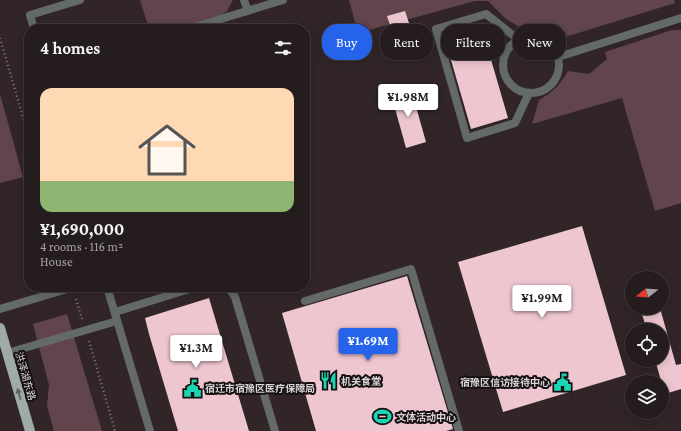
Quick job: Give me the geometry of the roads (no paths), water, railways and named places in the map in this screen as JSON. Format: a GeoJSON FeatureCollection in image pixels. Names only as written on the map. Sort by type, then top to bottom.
{"type":"FeatureCollection","features":[{"type":"Feature","properties":{"kind":"main road","name":"洪泽湖东路"},"geometry":{"type":"LineString","coordinates":[[0,328],[30,431]]}},
{"type":"Feature","properties":{"kind":"lane"},"geometry":{"type":"LineString","coordinates":[[33,24],[30,14],[80,0]]}},
{"type":"Feature","properties":{"kind":"lane"},"geometry":{"type":"LineString","coordinates":[[244,0],[248,11]]}},
{"type":"Feature","properties":{"kind":"lane"},"geometry":{"type":"LineString","coordinates":[[205,24],[283,0]]}},
{"type":"Feature","properties":{"kind":"lane"},"geometry":{"type":"LineString","coordinates":[[513,35],[486,14],[436,29],[467,138],[514,123],[529,93]]}},
{"type":"Feature","properties":{"kind":"lane"},"geometry":{"type":"LineString","coordinates":[[566,54],[681,18]]}},
{"type":"Feature","properties":{"kind":"lane"},"geometry":{"type":"LineString","coordinates":[[513,44],[506,54],[503,62],[504,71],[507,80],[521,91],[529,93],[538,92],[546,88],[553,82],[557,74],[559,66],[558,60]]}},
{"type":"Feature","properties":{"kind":"lane"},"geometry":{"type":"LineString","coordinates":[[305,301],[411,269],[459,431]]}},
{"type":"Feature","properties":{"kind":"lane"},"geometry":{"type":"LineString","coordinates":[[0,310],[57,292]]}},
{"type":"Feature","properties":{"kind":"lane"},"geometry":{"type":"LineString","coordinates":[[108,292],[150,431]]}},
{"type":"Feature","properties":{"kind":"lane"},"geometry":{"type":"LineString","coordinates":[[114,312],[180,292]]}},
{"type":"Feature","properties":{"kind":"lane"},"geometry":{"type":"LineString","coordinates":[[232,292],[235,296],[275,431]]}},
{"type":"Feature","properties":{"kind":"lane"},"geometry":{"type":"LineString","coordinates":[[7,353],[117,321]]}},
{"type":"Feature","properties":{"kind":"place","name":"机关食堂"},"geometry":{"type":"Point","coordinates":[328,381]}},
{"type":"Feature","properties":{"kind":"place","name":"宿豫区信访接待中心"},"geometry":{"type":"Point","coordinates":[563,382]}},
{"type":"Feature","properties":{"kind":"place","name":"宿迁市宿豫区医疗保障局"},"geometry":{"type":"Point","coordinates":[192,388]}},
{"type":"Feature","properties":{"kind":"place","name":"文体活动中心"},"geometry":{"type":"Point","coordinates":[383,417]}}]}
